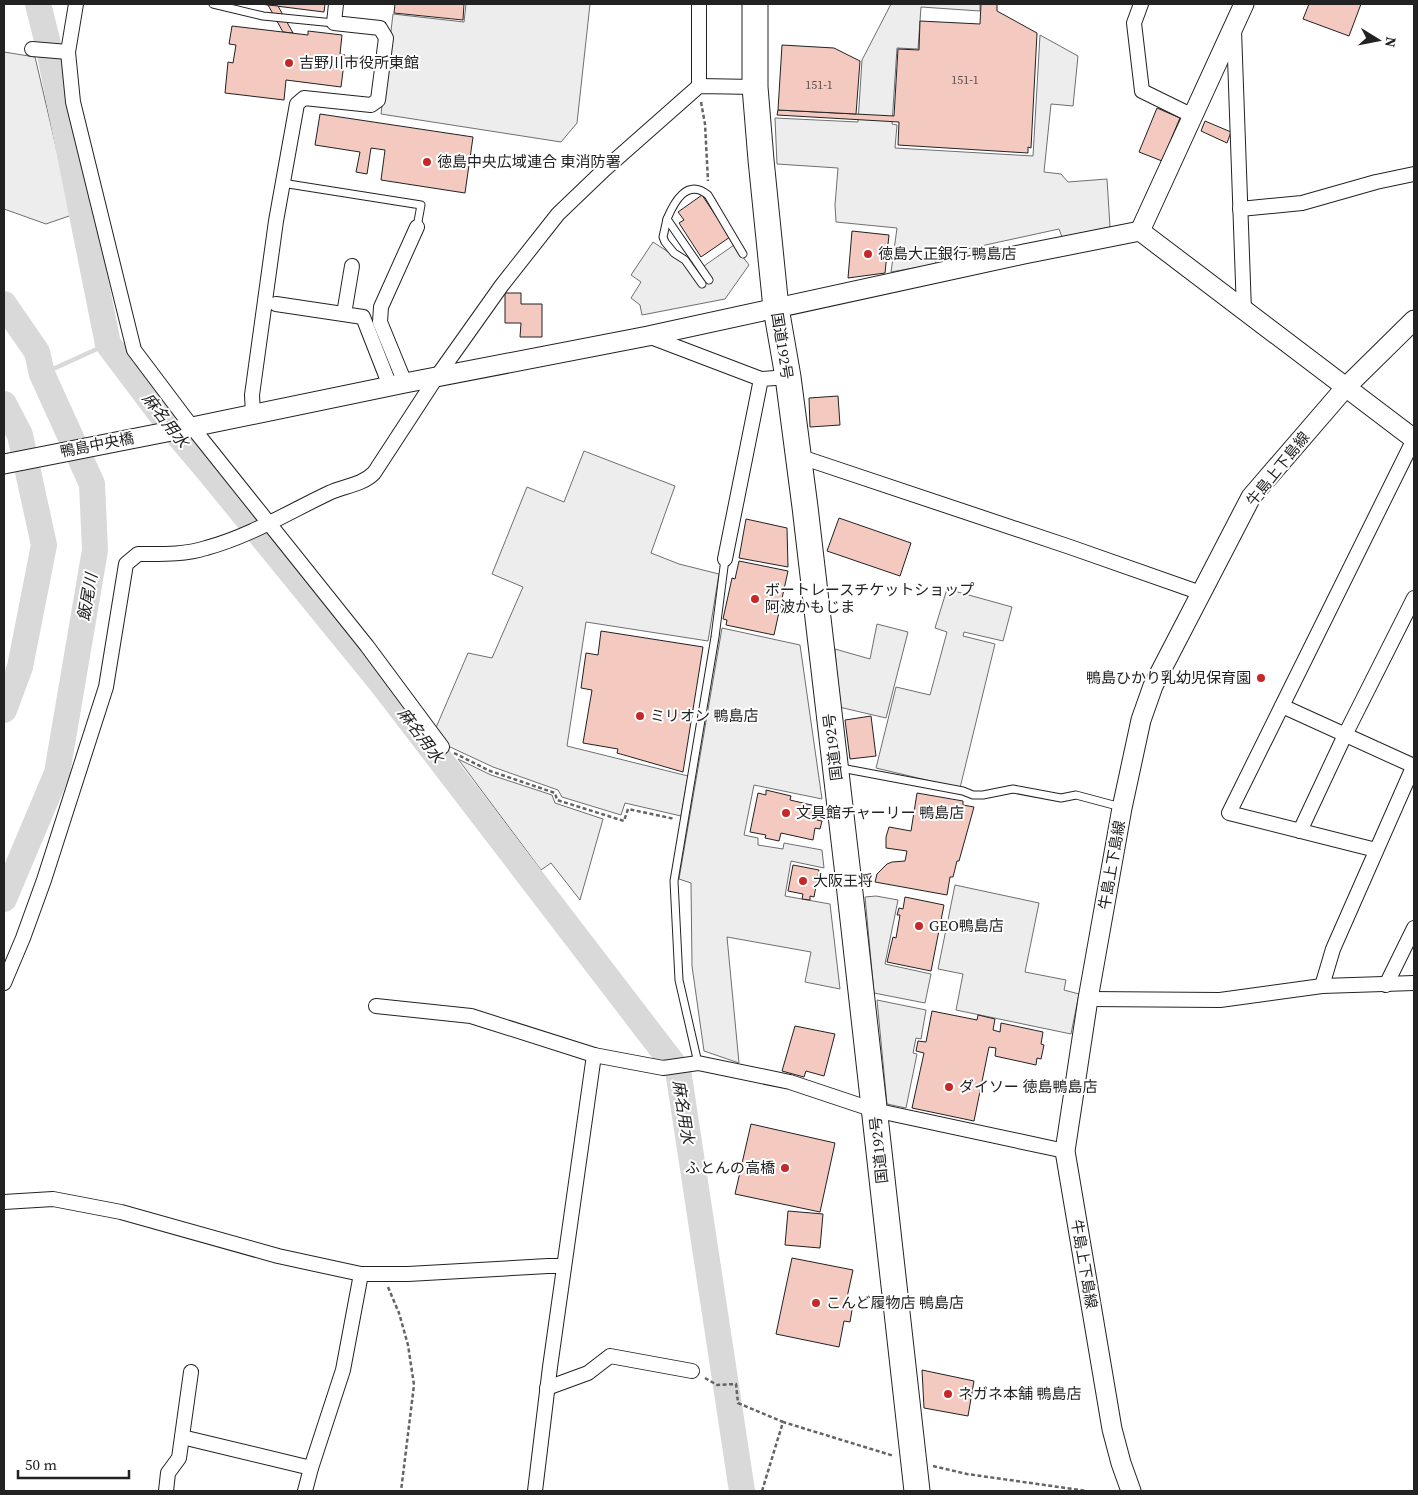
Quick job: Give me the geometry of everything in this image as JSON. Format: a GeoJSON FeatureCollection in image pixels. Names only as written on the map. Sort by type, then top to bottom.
{"type":"FeatureCollection","features":[{"type":"Feature","properties":{"kind":"highway","name":"国道192号"},"geometry":{"type":"LineString","coordinates":[[755,4],[755,87],[776,308],[788,377],[836,767],[917,1491]]}},
{"type":"Feature","properties":{"kind":"street"},"geometry":{"type":"LineString","coordinates":[[76,4],[63,52],[73,102],[134,350],[186,428],[367,646],[442,746]]}},
{"type":"Feature","properties":{"kind":"street"},"geometry":{"type":"LineString","coordinates":[[254,414],[252,395],[282,182],[297,104],[304,98],[371,105],[378,100],[386,38],[380,28],[334,22],[336,4]]}},
{"type":"Feature","properties":{"kind":"street"},"geometry":{"type":"LineString","coordinates":[[699,4],[699,86]]}},
{"type":"Feature","properties":{"kind":"street"},"geometry":{"type":"LineString","coordinates":[[1141,4],[1134,23],[1142,91],[1193,116]]}},
{"type":"Feature","properties":{"kind":"street"},"geometry":{"type":"LineString","coordinates":[[1244,4],[1140,231],[1414,439],[1229,813],[1376,850]]}},
{"type":"Feature","properties":{"kind":"street"},"geometry":{"type":"LineString","coordinates":[[1234,27],[1244,311]]}},
{"type":"Feature","properties":{"kind":"street"},"geometry":{"type":"LineString","coordinates":[[32,49],[63,52]]}},
{"type":"Feature","properties":{"kind":"street"},"geometry":{"type":"LineString","coordinates":[[4,983],[24,938],[44,880],[106,687],[126,564],[138,554],[178,554],[206,549],[248,534],[337,490],[367,480],[374,473],[436,378],[502,285],[558,214],[699,86],[755,87]]}},
{"type":"Feature","properties":{"kind":"street"},"geometry":{"type":"LineString","coordinates":[[1240,209],[1302,204],[1376,182],[1414,174]]}},
{"type":"Feature","properties":{"kind":"street"},"geometry":{"type":"LineString","coordinates":[[397,384],[380,322],[381,307],[418,227]]}},
{"type":"Feature","properties":{"kind":"street","name":"鴨島中央橋"},"geometry":{"type":"LineString","coordinates":[[9,463],[397,384],[648,336],[1024,254],[1140,231]]}},
{"type":"Feature","properties":{"kind":"street"},"geometry":{"type":"LineString","coordinates":[[344,314],[352,266]]}},
{"type":"Feature","properties":{"kind":"street"},"geometry":{"type":"LineString","coordinates":[[276,304],[363,317],[397,384]]}},
{"type":"Feature","properties":{"kind":"street","name":"牛島上下島線"},"geometry":{"type":"LineString","coordinates":[[1131,1491],[1112,1429],[1065,1151],[1088,999],[1122,808],[1141,720],[1153,686],[1251,497],[1345,388],[1414,320]]}},
{"type":"Feature","properties":{"kind":"street"},"geometry":{"type":"LineString","coordinates":[[648,336],[762,378],[788,377]]}},
{"type":"Feature","properties":{"kind":"street"},"geometry":{"type":"LineString","coordinates":[[725,559],[762,378]]}},
{"type":"Feature","properties":{"kind":"street"},"geometry":{"type":"LineString","coordinates":[[798,456],[1201,594]]}},
{"type":"Feature","properties":{"kind":"street"},"geometry":{"type":"LineString","coordinates":[[1300,831],[1345,734],[1414,598]]}},
{"type":"Feature","properties":{"kind":"street"},"geometry":{"type":"LineString","coordinates":[[1282,706],[1414,766],[1333,949],[1322,986]]}},
{"type":"Feature","properties":{"kind":"street"},"geometry":{"type":"LineString","coordinates":[[1386,985],[1414,928]]}},
{"type":"Feature","properties":{"kind":"street"},"geometry":{"type":"LineString","coordinates":[[1088,999],[1220,1000],[1322,986],[1414,983]]}},
{"type":"Feature","properties":{"kind":"street"},"geometry":{"type":"LineString","coordinates":[[376,1006],[471,1016],[594,1055],[663,1068],[698,1063],[790,1082],[874,1110],[1065,1151]]}},
{"type":"Feature","properties":{"kind":"street"},"geometry":{"type":"LineString","coordinates":[[535,1491],[547,1388],[594,1055]]}},
{"type":"Feature","properties":{"kind":"street"},"geometry":{"type":"LineString","coordinates":[[4,1202],[53,1199],[102,1208],[278,1256],[361,1274],[564,1266]]}},
{"type":"Feature","properties":{"kind":"street"},"geometry":{"type":"LineString","coordinates":[[305,1491],[343,1370],[361,1274]]}},
{"type":"Feature","properties":{"kind":"street"},"geometry":{"type":"LineString","coordinates":[[547,1388],[588,1372],[610,1356],[692,1371]]}},
{"type":"Feature","properties":{"kind":"street"},"geometry":{"type":"LineString","coordinates":[[166,1491],[168,1473],[179,1458],[190,1372]]}},
{"type":"Feature","properties":{"kind":"street"},"geometry":{"type":"LineString","coordinates":[[182,1436],[311,1468]]}},
{"type":"Feature","properties":{"kind":"lane"},"geometry":{"type":"LineString","coordinates":[[212,4],[263,16],[334,22]]}},
{"type":"Feature","properties":{"kind":"lane"},"geometry":{"type":"LineString","coordinates":[[282,182],[421,205],[418,227]]}},
{"type":"Feature","properties":{"kind":"lane"},"geometry":{"type":"LineString","coordinates":[[702,284],[685,260],[674,253],[663,237],[667,219],[674,202],[681,194],[695,188],[708,195],[743,254]]}},
{"type":"Feature","properties":{"kind":"lane"},"geometry":{"type":"LineString","coordinates":[[667,219],[709,280]]}},
{"type":"Feature","properties":{"kind":"lane"},"geometry":{"type":"LineString","coordinates":[[698,1063],[679,980],[674,881],[715,638],[725,559]]}},
{"type":"Feature","properties":{"kind":"lane"},"geometry":{"type":"LineString","coordinates":[[836,767],[963,791],[973,795],[983,795],[1012,789],[1061,798],[1076,795],[1122,808]]}},
{"type":"Feature","properties":{"kind":"path"},"geometry":{"type":"LineString","coordinates":[[442,746],[490,771],[555,793],[557,800],[574,806],[624,821],[628,809],[684,821]]}},
{"type":"Feature","properties":{"kind":"path"},"geometry":{"type":"LineString","coordinates":[[383,1274],[399,1313],[406,1337],[414,1385],[401,1491]]}},
{"type":"Feature","properties":{"kind":"path"},"geometry":{"type":"LineString","coordinates":[[717,1385],[736,1384],[738,1403],[783,1422],[913,1462],[966,1474],[1087,1491]]}},
{"type":"Feature","properties":{"kind":"path"},"geometry":{"type":"LineString","coordinates":[[762,1491],[783,1422]]}},
{"type":"Feature","properties":{"kind":"shaded area"},"geometry":{"type":"Polygon","coordinates":[[[466,4],[590,4],[577,123],[561,142],[381,114],[393,14],[464,22],[466,4]]]}},
{"type":"Feature","properties":{"kind":"shaded area"},"geometry":{"type":"Polygon","coordinates":[[[891,4],[980,4],[980,11],[921,7],[918,49],[897,48],[892,124],[897,125],[895,148],[1033,156],[1040,35],[1078,56],[1073,106],[1051,104],[1044,172],[1061,174],[1068,182],[1107,179],[1110,227],[1062,237],[1059,229],[935,256],[936,264],[891,272],[897,228],[836,222],[835,205],[838,168],[777,164],[775,118],[858,122],[862,60],[891,4]]]}},
{"type":"Feature","properties":{"kind":"shaded area"},"geometry":{"type":"Polygon","coordinates":[[[4,52],[35,57],[72,215],[46,224],[4,209],[4,52]]]}},
{"type":"Feature","properties":{"kind":"shaded area"},"geometry":{"type":"Polygon","coordinates":[[[653,242],[682,261],[691,275],[734,245],[749,265],[725,299],[642,315],[640,305],[631,298],[641,282],[631,275],[653,242]]]}},
{"type":"Feature","properties":{"kind":"shaded area"},"geometry":{"type":"Polygon","coordinates":[[[584,451],[675,486],[651,553],[679,564],[719,574],[708,641],[586,622],[567,746],[688,776],[681,816],[625,803],[621,815],[562,797],[558,790],[493,767],[448,746],[435,730],[468,653],[492,658],[523,587],[492,574],[527,487],[564,502],[584,451]]]}},
{"type":"Feature","properties":{"kind":"shaded area"},"geometry":{"type":"Polygon","coordinates":[[[947,589],[1012,607],[1003,641],[964,632],[963,636],[995,644],[960,788],[876,768],[896,687],[930,695],[947,632],[935,628],[947,589]]]}},
{"type":"Feature","properties":{"kind":"shaded area"},"geometry":{"type":"Polygon","coordinates":[[[877,624],[908,632],[886,718],[839,707],[835,649],[870,659],[877,624]]]}},
{"type":"Feature","properties":{"kind":"shaded area"},"geometry":{"type":"Polygon","coordinates":[[[722,628],[800,645],[822,799],[754,785],[744,835],[758,838],[758,845],[783,849],[784,843],[822,850],[824,868],[791,861],[785,896],[830,904],[840,989],[805,982],[811,952],[727,937],[739,1063],[704,1051],[692,966],[691,883],[679,879],[722,628]]]}},
{"type":"Feature","properties":{"kind":"shaded area"},"geometry":{"type":"Polygon","coordinates":[[[458,759],[491,775],[552,795],[555,803],[603,819],[580,900],[551,863],[541,870],[458,759]]]}},
{"type":"Feature","properties":{"kind":"shaded area"},"geometry":{"type":"Polygon","coordinates":[[[955,885],[1039,903],[1025,972],[1066,980],[1064,990],[1079,994],[1071,1034],[956,1010],[963,974],[938,969],[955,885]]]}},
{"type":"Feature","properties":{"kind":"shaded area"},"geometry":{"type":"Polygon","coordinates":[[[876,896],[898,900],[885,964],[931,974],[925,1003],[874,993],[865,897],[876,896]]]}},
{"type":"Feature","properties":{"kind":"shaded area"},"geometry":{"type":"Polygon","coordinates":[[[877,1000],[926,1010],[921,1039],[916,1038],[913,1053],[917,1054],[906,1108],[887,1104],[877,1000]]]}},
{"type":"Feature","properties":{"kind":"building"},"geometry":{"type":"Polygon","coordinates":[[[260,4],[325,4],[324,12],[260,4]]]}},
{"type":"Feature","properties":{"kind":"building"},"geometry":{"type":"Polygon","coordinates":[[[395,4],[464,4],[463,20],[394,13],[395,4]]]}},
{"type":"Feature","properties":{"kind":"building"},"geometry":{"type":"Polygon","coordinates":[[[981,4],[997,4],[997,11],[1037,33],[1031,148],[1028,147],[1028,153],[898,145],[899,122],[777,115],[778,110],[894,116],[898,49],[919,50],[920,21],[980,24],[981,4]]]}},
{"type":"Feature","properties":{"kind":"building"},"geometry":{"type":"Polygon","coordinates":[[[1309,4],[1361,4],[1349,36],[1303,19],[1309,4]]]}},
{"type":"Feature","properties":{"kind":"building"},"geometry":{"type":"Polygon","coordinates":[[[268,5],[278,6],[293,33],[283,32],[268,5]]]}},
{"type":"Feature","properties":{"kind":"building","name":"吉野川市役所東館"},"geometry":{"type":"Polygon","coordinates":[[[232,26],[308,35],[308,31],[342,35],[340,54],[345,55],[341,87],[286,80],[284,100],[225,93],[228,62],[233,63],[236,45],[229,44],[232,26]]]}},
{"type":"Feature","properties":{"kind":"building"},"geometry":{"type":"Polygon","coordinates":[[[782,45],[834,48],[860,61],[856,114],[778,110],[782,45]]]}},
{"type":"Feature","properties":{"kind":"building"},"geometry":{"type":"Polygon","coordinates":[[[1157,108],[1180,118],[1162,161],[1139,152],[1157,108]]]}},
{"type":"Feature","properties":{"kind":"building","name":"徳島中央広域連合 東消防署"},"geometry":{"type":"Polygon","coordinates":[[[320,114],[473,137],[465,193],[381,180],[385,150],[371,148],[367,174],[356,172],[360,152],[315,145],[320,114]]]}},
{"type":"Feature","properties":{"kind":"building"},"geometry":{"type":"Polygon","coordinates":[[[1205,121],[1231,132],[1227,143],[1201,131],[1205,121]]]}},
{"type":"Feature","properties":{"kind":"building"},"geometry":{"type":"Polygon","coordinates":[[[702,195],[730,237],[701,257],[679,223],[684,220],[678,212],[702,195]]]}},
{"type":"Feature","properties":{"kind":"building","name":"徳島大正銀行 鴨島店"},"geometry":{"type":"Polygon","coordinates":[[[852,231],[889,235],[885,273],[848,278],[852,231]]]}},
{"type":"Feature","properties":{"kind":"building"},"geometry":{"type":"Polygon","coordinates":[[[505,293],[521,293],[521,304],[542,304],[542,337],[520,337],[521,323],[505,323],[505,293]]]}},
{"type":"Feature","properties":{"kind":"building"},"geometry":{"type":"Polygon","coordinates":[[[838,396],[840,425],[810,427],[809,398],[838,396]]]}},
{"type":"Feature","properties":{"kind":"building"},"geometry":{"type":"Polygon","coordinates":[[[839,518],[911,543],[900,576],[827,551],[839,518]]]}},
{"type":"Feature","properties":{"kind":"building"},"geometry":{"type":"Polygon","coordinates":[[[746,519],[787,528],[788,567],[739,558],[746,519]]]}},
{"type":"Feature","properties":{"kind":"building","name":"ボートレースチケットショップ 阿波かもじま"},"geometry":{"type":"Polygon","coordinates":[[[739,561],[788,571],[774,635],[726,625],[727,620],[723,619],[732,578],[735,579],[739,561]]]}},
{"type":"Feature","properties":{"kind":"building","name":"ミリオン 鴨島店"},"geometry":{"type":"Polygon","coordinates":[[[601,631],[703,647],[683,772],[617,753],[618,749],[583,743],[592,690],[581,688],[586,653],[598,655],[601,631]]]}},
{"type":"Feature","properties":{"kind":"building"},"geometry":{"type":"Polygon","coordinates":[[[871,716],[876,756],[850,759],[845,720],[871,716]]]}},
{"type":"Feature","properties":{"kind":"building","name":"文具館チャーリー 鴨島店"},"geometry":{"type":"Polygon","coordinates":[[[766,790],[791,796],[790,800],[820,807],[817,820],[822,821],[820,829],[815,828],[813,840],[781,833],[779,841],[765,838],[766,835],[750,832],[758,793],[766,795],[766,790]]]}},
{"type":"Feature","properties":{"kind":"building"},"geometry":{"type":"Polygon","coordinates":[[[917,793],[963,801],[963,805],[974,807],[959,861],[957,861],[953,877],[950,877],[947,895],[875,882],[877,874],[887,864],[905,861],[907,851],[886,848],[886,837],[889,827],[911,831],[917,793]]]}},
{"type":"Feature","properties":{"kind":"building","name":"大阪王将"},"geometry":{"type":"Polygon","coordinates":[[[793,865],[819,870],[814,897],[810,896],[810,900],[802,899],[803,894],[788,891],[793,865]]]}},
{"type":"Feature","properties":{"kind":"building","name":"GEO鴨島店"},"geometry":{"type":"Polygon","coordinates":[[[905,897],[944,905],[931,971],[887,962],[893,937],[896,938],[900,915],[897,915],[899,908],[903,909],[905,897]]]}},
{"type":"Feature","properties":{"kind":"building","name":"ダイソー 徳島鴨島店"},"geometry":{"type":"Polygon","coordinates":[[[932,1011],[977,1020],[978,1015],[995,1019],[993,1030],[1000,1032],[1001,1023],[1043,1032],[1041,1044],[1044,1045],[1041,1059],[1037,1058],[1036,1065],[995,1056],[996,1048],[989,1047],[974,1121],[912,1108],[924,1053],[916,1051],[918,1041],[926,1042],[932,1011]]]}},
{"type":"Feature","properties":{"kind":"building"},"geometry":{"type":"Polygon","coordinates":[[[795,1026],[835,1034],[824,1076],[806,1071],[804,1077],[782,1071],[795,1026]]]}},
{"type":"Feature","properties":{"kind":"building","name":"ふとんの高橋"},"geometry":{"type":"Polygon","coordinates":[[[751,1124],[835,1143],[820,1212],[735,1194],[751,1124]]]}},
{"type":"Feature","properties":{"kind":"building"},"geometry":{"type":"Polygon","coordinates":[[[788,1211],[823,1214],[820,1248],[785,1245],[788,1211]]]}},
{"type":"Feature","properties":{"kind":"building","name":"こんど履物店 鴨島店"},"geometry":{"type":"Polygon","coordinates":[[[792,1258],[853,1270],[846,1302],[853,1304],[850,1322],[844,1321],[839,1347],[776,1334],[792,1258]]]}},
{"type":"Feature","properties":{"kind":"building","name":"ネガネ本舗 鴨島店"},"geometry":{"type":"Polygon","coordinates":[[[922,1370],[974,1381],[968,1416],[924,1408],[922,1370]]]}},
{"type":"Feature","properties":{"kind":"waterway","name":"麻名用水"},"geometry":{"type":"LineString","coordinates":[[38,4],[47,40],[108,344],[163,417],[383,685],[678,1070],[742,1491]]}},
{"type":"Feature","properties":{"kind":"waterway","name":"飯尾川"},"geometry":{"type":"LineString","coordinates":[[4,304],[37,352],[42,374],[92,484],[95,550],[57,773],[4,899]]}},
{"type":"Feature","properties":{"kind":"waterway"},"geometry":{"type":"LineString","coordinates":[[42,374],[108,344]]}},
{"type":"Feature","properties":{"kind":"waterway","name":"麻名用水"},"geometry":{"type":"LineString","coordinates":[[4,404],[20,435],[44,545],[20,667],[4,710]]}},
{"type":"Feature","properties":{"kind":"place","name":"吉野川市役所東館"},"geometry":{"type":"Point","coordinates":[289,63]}},
{"type":"Feature","properties":{"kind":"place","name":"徳島中央広域連合 東消防署"},"geometry":{"type":"Point","coordinates":[427,162]}},
{"type":"Feature","properties":{"kind":"place","name":"徳島大正銀行 鴨島店"},"geometry":{"type":"Point","coordinates":[868,254]}},
{"type":"Feature","properties":{"kind":"place","name":"ボートレースチケットショップ 阿波かもじま"},"geometry":{"type":"Point","coordinates":[755,599]}},
{"type":"Feature","properties":{"kind":"place","name":"鴨島ひかり乳幼児保育園"},"geometry":{"type":"Point","coordinates":[1261,678]}},
{"type":"Feature","properties":{"kind":"place","name":"ミリオン 鴨島店"},"geometry":{"type":"Point","coordinates":[640,716]}},
{"type":"Feature","properties":{"kind":"place","name":"文具館チャーリー 鴨島店"},"geometry":{"type":"Point","coordinates":[786,813]}},
{"type":"Feature","properties":{"kind":"place","name":"大阪王将"},"geometry":{"type":"Point","coordinates":[803,881]}},
{"type":"Feature","properties":{"kind":"place","name":"GEO鴨島店"},"geometry":{"type":"Point","coordinates":[919,926]}},
{"type":"Feature","properties":{"kind":"place","name":"ダイソー 徳島鴨島店"},"geometry":{"type":"Point","coordinates":[949,1087]}},
{"type":"Feature","properties":{"kind":"place","name":"ふとんの高橋"},"geometry":{"type":"Point","coordinates":[785,1168]}},
{"type":"Feature","properties":{"kind":"place","name":"こんど履物店 鴨島店"},"geometry":{"type":"Point","coordinates":[816,1303]}},
{"type":"Feature","properties":{"kind":"place","name":"ネガネ本舗 鴨島店"},"geometry":{"type":"Point","coordinates":[948,1394]}}]}
